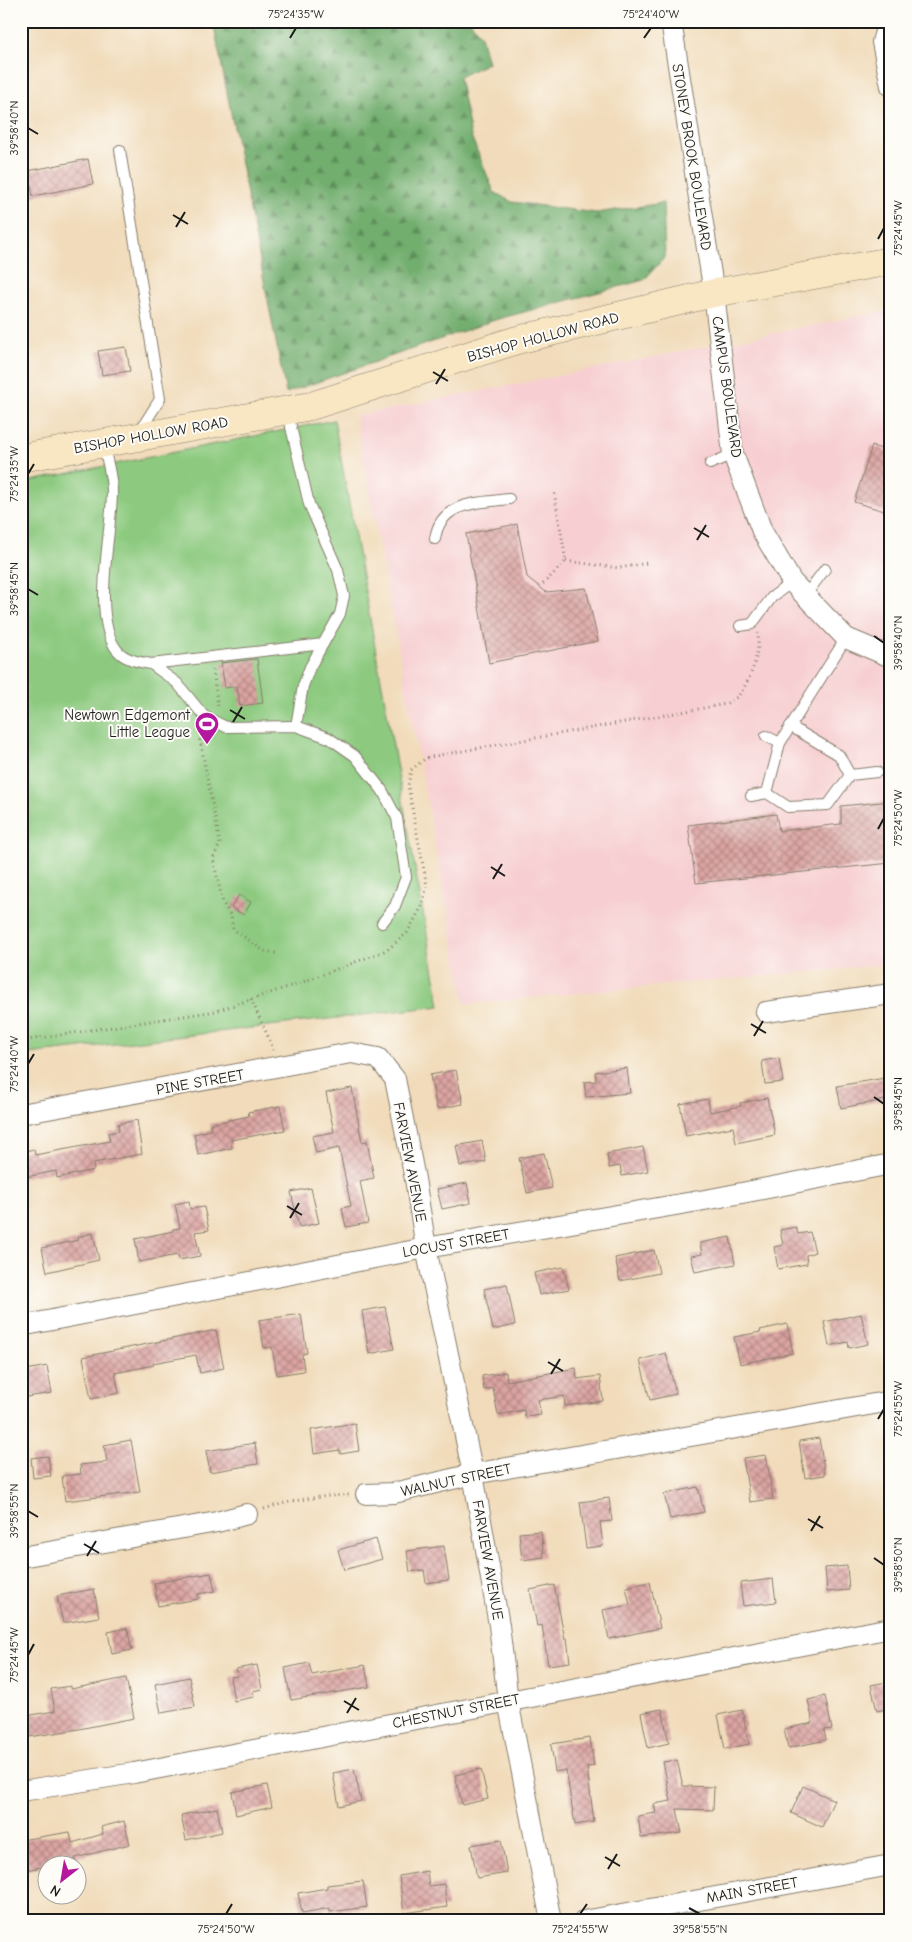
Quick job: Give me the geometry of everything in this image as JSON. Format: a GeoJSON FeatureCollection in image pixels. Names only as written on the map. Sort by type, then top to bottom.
{"type":"FeatureCollection","features":[{"type":"Feature","properties":{"kind":"street","name":"STONEY BROOK BOULEVARD"},"geometry":{"type":"LineString","coordinates":[[671,21],[714,293]]}},
{"type":"Feature","properties":{"kind":"street"},"geometry":{"type":"LineString","coordinates":[[891,24],[887,25],[882,42],[891,86]]}},
{"type":"Feature","properties":{"kind":"street","name":"BISHOP HOLLOW ROAD"},"geometry":{"type":"LineString","coordinates":[[21,458],[311,406],[517,340],[714,293],[891,261]]}},
{"type":"Feature","properties":{"kind":"street","name":"CAMPUS BOULEVARD"},"geometry":{"type":"LineString","coordinates":[[714,293],[733,454],[762,531],[799,589],[846,638],[891,657]]}},
{"type":"Feature","properties":{"kind":"street"},"geometry":{"type":"LineString","coordinates":[[766,1012],[891,994]]}},
{"type":"Feature","properties":{"kind":"street","name":"PINE STREET"},"geometry":{"type":"LineString","coordinates":[[21,1114],[352,1053],[378,1058]]}},
{"type":"Feature","properties":{"kind":"street","name":"FARVIEW AVENUE"},"geometry":{"type":"LineString","coordinates":[[378,1058],[395,1079],[415,1179],[426,1248],[473,1474],[499,1625],[508,1701],[551,1921]]}},
{"type":"Feature","properties":{"kind":"street","name":"LOCUST STREET"},"geometry":{"type":"LineString","coordinates":[[21,1326],[426,1248],[716,1198],[891,1164]]}},
{"type":"Feature","properties":{"kind":"street","name":"WALNUT STREET"},"geometry":{"type":"LineString","coordinates":[[366,1494],[394,1493],[473,1474],[891,1401]]}},
{"type":"Feature","properties":{"kind":"street"},"geometry":{"type":"LineString","coordinates":[[21,1558],[217,1522],[246,1514]]}},
{"type":"Feature","properties":{"kind":"street","name":"CHESTNUT STREET"},"geometry":{"type":"LineString","coordinates":[[21,1791],[134,1773],[891,1628]]}},
{"type":"Feature","properties":{"kind":"street","name":"MAIN STREET"},"geometry":{"type":"LineString","coordinates":[[584,1921],[891,1865]]}},
{"type":"Feature","properties":{"kind":"lane"},"geometry":{"type":"LineString","coordinates":[[120,150],[160,399],[143,426],[142,437]]}},
{"type":"Feature","properties":{"kind":"lane"},"geometry":{"type":"LineString","coordinates":[[289,410],[291,427],[310,504],[338,570],[344,596],[340,614],[310,667],[303,686],[296,726]]}},
{"type":"Feature","properties":{"kind":"lane"},"geometry":{"type":"LineString","coordinates":[[103,444],[110,471],[112,492],[104,586],[107,630],[117,650],[135,662],[151,664],[323,644]]}},
{"type":"Feature","properties":{"kind":"lane"},"geometry":{"type":"LineString","coordinates":[[710,464],[733,454]]}},
{"type":"Feature","properties":{"kind":"lane"},"geometry":{"type":"LineString","coordinates":[[434,539],[444,517],[460,506],[509,499]]}},
{"type":"Feature","properties":{"kind":"lane"},"geometry":{"type":"LineString","coordinates":[[740,626],[752,624],[772,597],[799,589],[825,569]]}},
{"type":"Feature","properties":{"kind":"lane"},"geometry":{"type":"LineString","coordinates":[[767,792],[780,742],[846,638]]}},
{"type":"Feature","properties":{"kind":"lane"},"geometry":{"type":"LineString","coordinates":[[151,664],[177,683],[204,716],[226,726],[296,726],[329,738],[355,756],[382,790],[397,818],[406,878],[395,906],[382,923]]}},
{"type":"Feature","properties":{"kind":"lane"},"geometry":{"type":"LineString","coordinates":[[790,726],[839,754],[850,775]]}},
{"type":"Feature","properties":{"kind":"lane"},"geometry":{"type":"LineString","coordinates":[[766,736],[780,742]]}},
{"type":"Feature","properties":{"kind":"lane"},"geometry":{"type":"LineString","coordinates":[[751,796],[767,792],[788,807],[828,805],[850,775],[877,772]]}},
{"type":"Feature","properties":{"kind":"path"},"geometry":{"type":"LineString","coordinates":[[554,491],[566,561]]}},
{"type":"Feature","properties":{"kind":"path"},"geometry":{"type":"LineString","coordinates":[[566,561],[619,568],[648,563]]}},
{"type":"Feature","properties":{"kind":"path"},"geometry":{"type":"LineString","coordinates":[[543,584],[566,561]]}},
{"type":"Feature","properties":{"kind":"path"},"geometry":{"type":"LineString","coordinates":[[212,657],[218,709],[200,740],[220,844],[213,859],[223,903],[231,916],[232,929],[264,952],[276,953]]}},
{"type":"Feature","properties":{"kind":"path"},"geometry":{"type":"LineString","coordinates":[[251,999],[271,1043],[276,1068]]}},
{"type":"Feature","properties":{"kind":"path"},"geometry":{"type":"LineString","coordinates":[[246,1514],[287,1502],[325,1496],[366,1494]]}},
{"type":"Feature","properties":{"kind":"shaded area"},"geometry":{"type":"Polygon","coordinates":[[[891,310],[891,964],[465,1004],[355,416],[891,310]]]}},
{"type":"Feature","properties":{"kind":"green space"},"geometry":{"type":"Polygon","coordinates":[[[213,21],[470,21],[481,36],[488,63],[459,77],[471,136],[494,192],[512,202],[596,213],[663,203],[665,257],[644,280],[498,319],[286,393],[213,21]]]}},
{"type":"Feature","properties":{"kind":"green space","name":"Newtown Edgemont Little League"},"geometry":{"type":"Polygon","coordinates":[[[334,420],[440,1006],[21,1055],[21,483],[334,420]]]}},
{"type":"Feature","properties":{"kind":"building"},"geometry":{"type":"Polygon","coordinates":[[[88,159],[93,184],[33,196],[28,171],[88,159]]]}},
{"type":"Feature","properties":{"kind":"building"},"geometry":{"type":"Polygon","coordinates":[[[126,347],[130,371],[102,375],[98,351],[126,347]]]}},
{"type":"Feature","properties":{"kind":"building"},"geometry":{"type":"Polygon","coordinates":[[[872,446],[891,452],[891,513],[854,502],[872,446]]]}},
{"type":"Feature","properties":{"kind":"building"},"geometry":{"type":"Polygon","coordinates":[[[517,524],[527,577],[546,592],[586,588],[598,641],[489,663],[466,534],[517,524]]]}},
{"type":"Feature","properties":{"kind":"building"},"geometry":{"type":"Polygon","coordinates":[[[257,659],[263,703],[240,706],[237,686],[225,688],[221,663],[257,659]]]}},
{"type":"Feature","properties":{"kind":"building"},"geometry":{"type":"Polygon","coordinates":[[[891,801],[891,863],[696,883],[688,825],[776,814],[779,831],[841,824],[841,806],[891,801]]]}},
{"type":"Feature","properties":{"kind":"building"},"geometry":{"type":"Polygon","coordinates":[[[239,895],[251,902],[244,915],[231,908],[239,895]]]}},
{"type":"Feature","properties":{"kind":"building"},"geometry":{"type":"Polygon","coordinates":[[[779,1058],[783,1082],[765,1084],[762,1061],[779,1058]]]}},
{"type":"Feature","properties":{"kind":"building"},"geometry":{"type":"Polygon","coordinates":[[[627,1068],[630,1093],[586,1097],[584,1082],[596,1081],[595,1072],[627,1068]]]}},
{"type":"Feature","properties":{"kind":"building"},"geometry":{"type":"Polygon","coordinates":[[[456,1070],[463,1104],[437,1109],[430,1075],[456,1070]]]}},
{"type":"Feature","properties":{"kind":"building"},"geometry":{"type":"Polygon","coordinates":[[[891,1077],[891,1099],[841,1108],[837,1086],[891,1077]]]}},
{"type":"Feature","properties":{"kind":"building"},"geometry":{"type":"Polygon","coordinates":[[[352,1088],[362,1142],[367,1141],[374,1178],[360,1181],[368,1223],[346,1227],[342,1208],[351,1206],[339,1148],[316,1153],[312,1136],[334,1132],[326,1093],[352,1088]]]}},
{"type":"Feature","properties":{"kind":"building"},"geometry":{"type":"Polygon","coordinates":[[[767,1098],[775,1135],[736,1143],[733,1127],[686,1136],[680,1104],[708,1099],[710,1112],[741,1106],[740,1103],[767,1098]]]}},
{"type":"Feature","properties":{"kind":"building"},"geometry":{"type":"Polygon","coordinates":[[[280,1106],[285,1130],[231,1140],[232,1148],[198,1155],[194,1134],[211,1130],[210,1124],[249,1116],[248,1112],[280,1106]]]}},
{"type":"Feature","properties":{"kind":"building"},"geometry":{"type":"Polygon","coordinates":[[[137,1120],[142,1154],[93,1163],[94,1170],[57,1178],[56,1171],[21,1178],[21,1152],[34,1149],[35,1155],[110,1141],[108,1133],[119,1131],[118,1124],[137,1120]]]}},
{"type":"Feature","properties":{"kind":"building"},"geometry":{"type":"Polygon","coordinates":[[[482,1141],[486,1162],[460,1166],[456,1146],[482,1141]]]}},
{"type":"Feature","properties":{"kind":"building"},"geometry":{"type":"Polygon","coordinates":[[[643,1147],[648,1171],[622,1176],[620,1166],[609,1168],[607,1154],[643,1147]]]}},
{"type":"Feature","properties":{"kind":"building"},"geometry":{"type":"Polygon","coordinates":[[[544,1153],[552,1188],[527,1193],[519,1158],[544,1153]]]}},
{"type":"Feature","properties":{"kind":"building"},"geometry":{"type":"Polygon","coordinates":[[[467,1183],[471,1203],[442,1209],[437,1189],[467,1183]]]}},
{"type":"Feature","properties":{"kind":"building"},"geometry":{"type":"Polygon","coordinates":[[[311,1188],[319,1223],[299,1227],[291,1192],[311,1188]]]}},
{"type":"Feature","properties":{"kind":"building"},"geometry":{"type":"Polygon","coordinates":[[[189,1201],[190,1209],[204,1207],[209,1230],[195,1232],[200,1256],[179,1260],[178,1255],[139,1262],[135,1239],[180,1228],[175,1204],[189,1201]]]}},
{"type":"Feature","properties":{"kind":"building"},"geometry":{"type":"Polygon","coordinates":[[[796,1227],[798,1234],[810,1232],[815,1252],[806,1255],[807,1264],[778,1269],[774,1247],[783,1245],[780,1230],[796,1227]]]}},
{"type":"Feature","properties":{"kind":"building"},"geometry":{"type":"Polygon","coordinates":[[[93,1233],[99,1260],[47,1272],[42,1248],[79,1240],[78,1237],[93,1233]]]}},
{"type":"Feature","properties":{"kind":"building"},"geometry":{"type":"Polygon","coordinates":[[[730,1237],[735,1264],[695,1272],[691,1256],[702,1254],[700,1243],[730,1237]]]}},
{"type":"Feature","properties":{"kind":"building"},"geometry":{"type":"Polygon","coordinates":[[[654,1250],[659,1273],[620,1281],[615,1258],[654,1250]]]}},
{"type":"Feature","properties":{"kind":"building"},"geometry":{"type":"Polygon","coordinates":[[[563,1267],[569,1289],[539,1295],[534,1273],[563,1267]]]}},
{"type":"Feature","properties":{"kind":"building"},"geometry":{"type":"Polygon","coordinates":[[[507,1284],[515,1325],[493,1330],[484,1289],[507,1284]]]}},
{"type":"Feature","properties":{"kind":"building"},"geometry":{"type":"Polygon","coordinates":[[[385,1307],[394,1349],[369,1354],[362,1311],[385,1307]]]}},
{"type":"Feature","properties":{"kind":"building"},"geometry":{"type":"Polygon","coordinates":[[[301,1314],[307,1353],[302,1354],[304,1371],[277,1375],[272,1347],[264,1348],[259,1320],[301,1314]]]}},
{"type":"Feature","properties":{"kind":"building"},"geometry":{"type":"Polygon","coordinates":[[[861,1314],[868,1344],[849,1348],[848,1342],[829,1346],[824,1322],[861,1314]]]}},
{"type":"Feature","properties":{"kind":"building"},"geometry":{"type":"Polygon","coordinates":[[[787,1324],[793,1353],[740,1364],[734,1337],[761,1332],[760,1330],[787,1324]]]}},
{"type":"Feature","properties":{"kind":"building"},"geometry":{"type":"Polygon","coordinates":[[[216,1330],[224,1368],[200,1373],[196,1355],[153,1363],[154,1365],[115,1373],[119,1393],[91,1399],[83,1357],[216,1330]]]}},
{"type":"Feature","properties":{"kind":"building"},"geometry":{"type":"Polygon","coordinates":[[[666,1353],[676,1394],[650,1400],[640,1360],[666,1353]]]}},
{"type":"Feature","properties":{"kind":"building"},"geometry":{"type":"Polygon","coordinates":[[[47,1366],[52,1393],[21,1398],[21,1371],[47,1366]]]}},
{"type":"Feature","properties":{"kind":"building"},"geometry":{"type":"Polygon","coordinates":[[[576,1368],[577,1379],[600,1376],[603,1401],[565,1406],[564,1396],[538,1400],[541,1415],[525,1417],[524,1410],[498,1415],[493,1388],[484,1390],[482,1376],[506,1372],[507,1381],[576,1368]]]}},
{"type":"Feature","properties":{"kind":"building"},"geometry":{"type":"Polygon","coordinates":[[[355,1423],[359,1451],[340,1454],[340,1450],[314,1454],[311,1430],[355,1423]]]}},
{"type":"Feature","properties":{"kind":"building"},"geometry":{"type":"Polygon","coordinates":[[[819,1438],[825,1475],[805,1478],[799,1441],[819,1438]]]}},
{"type":"Feature","properties":{"kind":"building"},"geometry":{"type":"Polygon","coordinates":[[[131,1440],[140,1492],[65,1501],[62,1476],[81,1474],[80,1465],[107,1462],[104,1445],[131,1440]]]}},
{"type":"Feature","properties":{"kind":"building"},"geometry":{"type":"Polygon","coordinates":[[[255,1443],[258,1464],[210,1472],[206,1451],[255,1443]]]}},
{"type":"Feature","properties":{"kind":"building"},"geometry":{"type":"Polygon","coordinates":[[[766,1455],[773,1499],[750,1502],[743,1458],[766,1455]]]}},
{"type":"Feature","properties":{"kind":"building"},"geometry":{"type":"Polygon","coordinates":[[[48,1456],[51,1476],[33,1478],[31,1458],[48,1456]]]}},
{"type":"Feature","properties":{"kind":"building"},"geometry":{"type":"Polygon","coordinates":[[[698,1487],[704,1512],[670,1519],[664,1494],[698,1487]]]}},
{"type":"Feature","properties":{"kind":"building"},"geometry":{"type":"Polygon","coordinates":[[[609,1498],[612,1521],[600,1522],[603,1546],[586,1548],[580,1502],[609,1498]]]}},
{"type":"Feature","properties":{"kind":"building"},"geometry":{"type":"Polygon","coordinates":[[[541,1531],[544,1557],[522,1560],[519,1533],[541,1531]]]}},
{"type":"Feature","properties":{"kind":"building"},"geometry":{"type":"Polygon","coordinates":[[[376,1539],[382,1559],[344,1570],[338,1550],[376,1539]]]}},
{"type":"Feature","properties":{"kind":"building"},"geometry":{"type":"Polygon","coordinates":[[[444,1546],[449,1580],[426,1583],[424,1570],[410,1572],[407,1551],[444,1546]]]}},
{"type":"Feature","properties":{"kind":"building"},"geometry":{"type":"Polygon","coordinates":[[[847,1566],[849,1590],[827,1592],[825,1568],[847,1566]]]}},
{"type":"Feature","properties":{"kind":"building"},"geometry":{"type":"Polygon","coordinates":[[[211,1573],[215,1591],[198,1594],[198,1599],[158,1606],[154,1583],[211,1573]]]}},
{"type":"Feature","properties":{"kind":"building"},"geometry":{"type":"Polygon","coordinates":[[[773,1579],[776,1602],[743,1606],[740,1583],[773,1579]]]}},
{"type":"Feature","properties":{"kind":"building"},"geometry":{"type":"Polygon","coordinates":[[[650,1582],[660,1628],[609,1639],[603,1610],[630,1605],[626,1587],[650,1582]]]}},
{"type":"Feature","properties":{"kind":"building"},"geometry":{"type":"Polygon","coordinates":[[[554,1585],[565,1639],[567,1638],[570,1662],[548,1665],[542,1625],[537,1626],[530,1590],[554,1585]]]}},
{"type":"Feature","properties":{"kind":"building"},"geometry":{"type":"Polygon","coordinates":[[[94,1589],[99,1617],[63,1623],[57,1596],[94,1589]]]}},
{"type":"Feature","properties":{"kind":"building"},"geometry":{"type":"Polygon","coordinates":[[[127,1628],[132,1650],[112,1654],[108,1632],[127,1628]]]}},
{"type":"Feature","properties":{"kind":"building"},"geometry":{"type":"Polygon","coordinates":[[[309,1663],[312,1675],[365,1665],[369,1687],[291,1700],[285,1668],[309,1663]]]}},
{"type":"Feature","properties":{"kind":"building"},"geometry":{"type":"Polygon","coordinates":[[[257,1665],[262,1689],[253,1691],[254,1697],[234,1701],[230,1677],[238,1676],[236,1669],[257,1665]]]}},
{"type":"Feature","properties":{"kind":"building"},"geometry":{"type":"Polygon","coordinates":[[[189,1677],[195,1707],[161,1713],[155,1684],[189,1677]]]}},
{"type":"Feature","properties":{"kind":"building"},"geometry":{"type":"Polygon","coordinates":[[[126,1678],[134,1718],[29,1737],[25,1716],[55,1711],[51,1689],[71,1686],[71,1689],[126,1678]]]}},
{"type":"Feature","properties":{"kind":"building"},"geometry":{"type":"Polygon","coordinates":[[[891,1681],[891,1708],[877,1711],[871,1685],[891,1681]]]}},
{"type":"Feature","properties":{"kind":"building"},"geometry":{"type":"Polygon","coordinates":[[[825,1696],[832,1729],[824,1730],[826,1740],[788,1748],[784,1729],[813,1723],[808,1700],[825,1696]]]}},
{"type":"Feature","properties":{"kind":"building"},"geometry":{"type":"Polygon","coordinates":[[[662,1709],[669,1743],[648,1748],[641,1713],[662,1709]]]}},
{"type":"Feature","properties":{"kind":"building"},"geometry":{"type":"Polygon","coordinates":[[[742,1710],[749,1744],[725,1749],[718,1715],[742,1710]]]}},
{"type":"Feature","properties":{"kind":"building"},"geometry":{"type":"Polygon","coordinates":[[[590,1738],[594,1766],[587,1767],[594,1822],[575,1825],[566,1770],[555,1772],[551,1744],[590,1738]]]}},
{"type":"Feature","properties":{"kind":"building"},"geometry":{"type":"Polygon","coordinates":[[[677,1760],[683,1786],[714,1787],[713,1810],[677,1809],[682,1833],[641,1838],[638,1816],[656,1813],[654,1804],[671,1801],[663,1762],[677,1760]]]}},
{"type":"Feature","properties":{"kind":"building"},"geometry":{"type":"Polygon","coordinates":[[[354,1769],[361,1801],[339,1806],[333,1773],[354,1769]]]}},
{"type":"Feature","properties":{"kind":"building"},"geometry":{"type":"Polygon","coordinates":[[[481,1769],[488,1799],[462,1805],[455,1775],[481,1769]]]}},
{"type":"Feature","properties":{"kind":"building"},"geometry":{"type":"Polygon","coordinates":[[[267,1785],[272,1807],[236,1815],[232,1792],[267,1785]]]}},
{"type":"Feature","properties":{"kind":"building"},"geometry":{"type":"Polygon","coordinates":[[[803,1786],[834,1800],[822,1827],[791,1813],[803,1786]]]}},
{"type":"Feature","properties":{"kind":"building"},"geometry":{"type":"Polygon","coordinates":[[[217,1808],[222,1832],[186,1840],[181,1815],[217,1808]]]}},
{"type":"Feature","properties":{"kind":"building"},"geometry":{"type":"Polygon","coordinates":[[[124,1821],[130,1844],[88,1855],[38,1854],[38,1868],[25,1870],[21,1840],[70,1832],[72,1843],[103,1834],[101,1827],[124,1821]]]}},
{"type":"Feature","properties":{"kind":"building"},"geometry":{"type":"Polygon","coordinates":[[[501,1840],[507,1873],[477,1878],[471,1845],[501,1840]]]}},
{"type":"Feature","properties":{"kind":"building"},"geometry":{"type":"Polygon","coordinates":[[[427,1871],[429,1886],[444,1884],[447,1907],[404,1913],[399,1876],[427,1871]]]}},
{"type":"Feature","properties":{"kind":"building"},"geometry":{"type":"Polygon","coordinates":[[[363,1881],[367,1907],[330,1912],[330,1908],[302,1913],[298,1893],[327,1888],[327,1885],[363,1881]]]}},
{"type":"Feature","properties":{"kind":"place","name":"Newtown Edgemont Little League"},"geometry":{"type":"Point","coordinates":[207,745]}}]}
